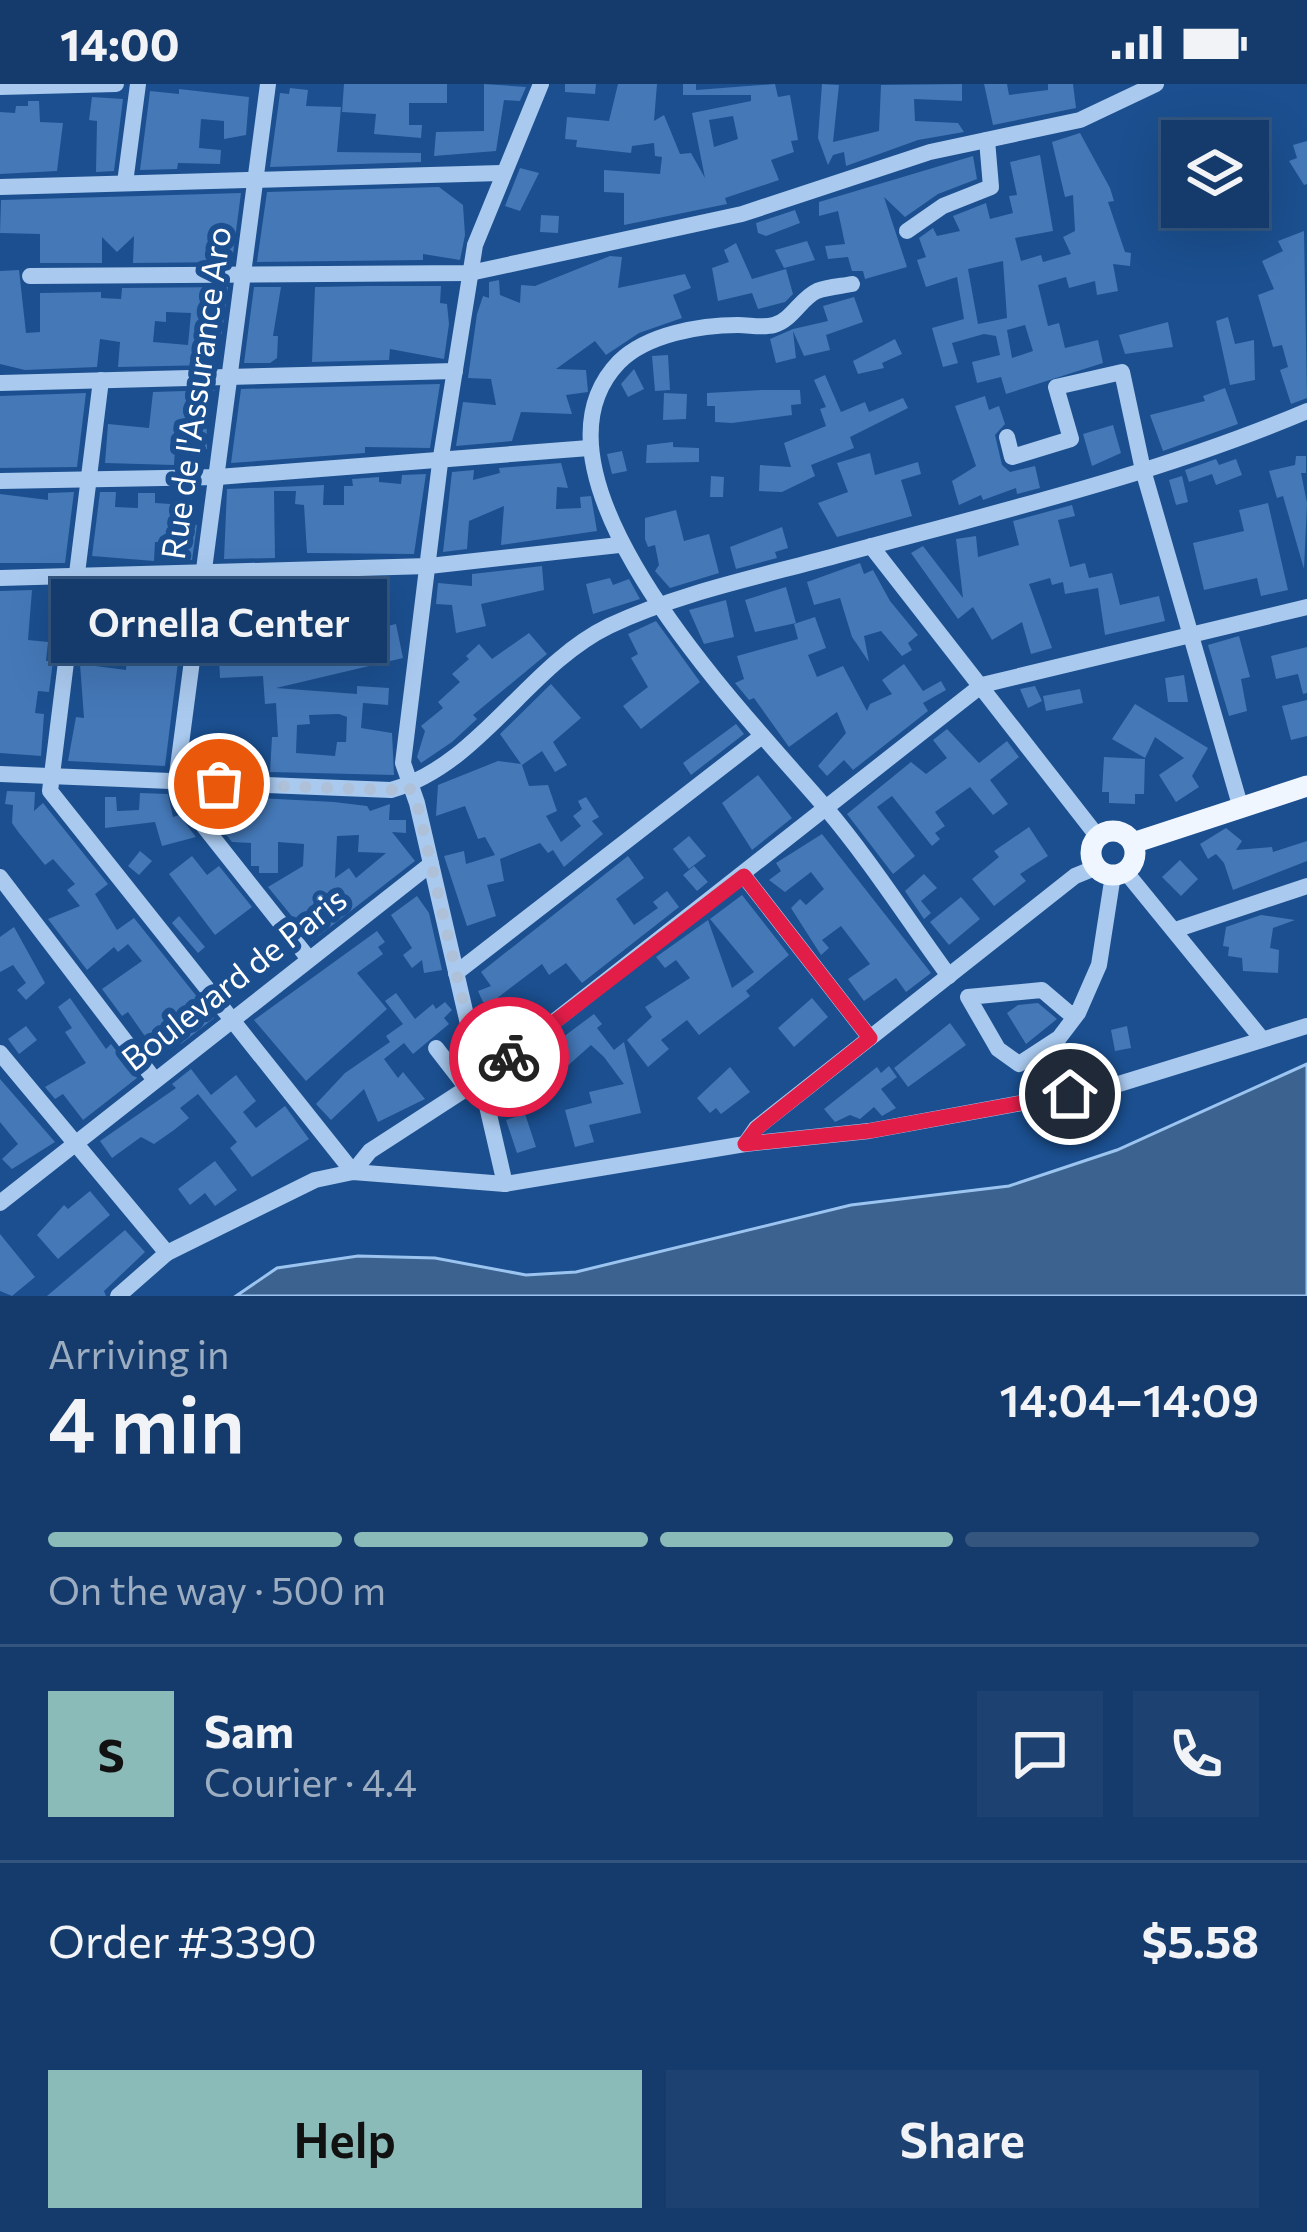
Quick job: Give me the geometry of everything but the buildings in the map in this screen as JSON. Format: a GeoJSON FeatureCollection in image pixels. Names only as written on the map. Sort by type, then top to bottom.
{"type":"FeatureCollection","features":[{"type":"Feature","properties":{"kind":"main road"},"geometry":{"type":"LineString","coordinates":[[1133,843],[1307,787]]}},
{"type":"Feature","properties":{"kind":"main road"},"geometry":{"type":"LineString","coordinates":[[1121,832],[1133,843],[1133,861],[1112,871],[1091,852],[1098,837],[1121,832]]}},
{"type":"Feature","properties":{"kind":"street"},"geometry":{"type":"LineString","coordinates":[[0,87],[116,84]]}},
{"type":"Feature","properties":{"kind":"street"},"geometry":{"type":"LineString","coordinates":[[125,184],[138,84]]}},
{"type":"Feature","properties":{"kind":"street","name":"Rue de l'Assurance Aro"},"geometry":{"type":"LineString","coordinates":[[176,782],[268,84]]}},
{"type":"Feature","properties":{"kind":"street"},"geometry":{"type":"LineString","coordinates":[[505,1184],[474,1083],[456,973],[403,763],[440,463],[470,273],[501,173],[541,84]]}},
{"type":"Feature","properties":{"kind":"street"},"geometry":{"type":"LineString","coordinates":[[30,276],[242,279],[470,273],[742,214],[930,152],[1080,120],[1156,84]]}},
{"type":"Feature","properties":{"kind":"street"},"geometry":{"type":"LineString","coordinates":[[907,231],[943,206],[991,187],[987,140]]}},
{"type":"Feature","properties":{"kind":"street"},"geometry":{"type":"LineString","coordinates":[[0,188],[501,173]]}},
{"type":"Feature","properties":{"kind":"street"},"geometry":{"type":"LineString","coordinates":[[852,284],[815,291],[771,326],[688,330],[651,342],[619,362],[604,387],[592,412],[589,448],[619,545],[762,736],[827,810],[949,976]]}},
{"type":"Feature","properties":{"kind":"street"},"geometry":{"type":"LineString","coordinates":[[0,383],[455,370]]}},
{"type":"Feature","properties":{"kind":"street"},"geometry":{"type":"LineString","coordinates":[[1007,437],[1012,457],[1071,439],[1057,387],[1122,372],[1143,470],[1240,805]]}},
{"type":"Feature","properties":{"kind":"street"},"geometry":{"type":"LineString","coordinates":[[101,380],[50,791],[352,1172]]}},
{"type":"Feature","properties":{"kind":"street"},"geometry":{"type":"LineString","coordinates":[[0,774],[391,790],[438,769],[545,673],[606,627],[1143,470],[1307,411]]}},
{"type":"Feature","properties":{"kind":"street"},"geometry":{"type":"LineString","coordinates":[[0,481],[218,476],[440,463],[589,448]]}},
{"type":"Feature","properties":{"kind":"street"},"geometry":{"type":"LineString","coordinates":[[0,578],[429,566],[619,545]]}},
{"type":"Feature","properties":{"kind":"street"},"geometry":{"type":"LineString","coordinates":[[871,546],[1098,837]]}},
{"type":"Feature","properties":{"kind":"street"},"geometry":{"type":"LineString","coordinates":[[352,1172],[370,1150],[474,1083],[982,686],[1307,607]]}},
{"type":"Feature","properties":{"kind":"street"},"geometry":{"type":"LineString","coordinates":[[456,973],[762,736]]}},
{"type":"Feature","properties":{"kind":"street"},"geometry":{"type":"LineString","coordinates":[[58,802],[76,776]]}},
{"type":"Feature","properties":{"kind":"street"},"geometry":{"type":"LineString","coordinates":[[176,782],[191,810],[309,958]]}},
{"type":"Feature","properties":{"kind":"street","name":"Boulevard de Paris"},"geometry":{"type":"LineString","coordinates":[[0,1203],[431,864]]}},
{"type":"Feature","properties":{"kind":"street"},"geometry":{"type":"LineString","coordinates":[[745,1144],[757,1128],[1075,876],[1112,871]]}},
{"type":"Feature","properties":{"kind":"street"},"geometry":{"type":"LineString","coordinates":[[1112,871],[1174,930],[1262,1039]]}},
{"type":"Feature","properties":{"kind":"street"},"geometry":{"type":"LineString","coordinates":[[1078,1013],[1069,1013],[1042,990],[968,998],[998,1049],[1019,1064],[1059,1038],[1078,1013],[1099,965],[1112,871]]}},
{"type":"Feature","properties":{"kind":"street"},"geometry":{"type":"LineString","coordinates":[[744,876],[870,1038]]}},
{"type":"Feature","properties":{"kind":"street"},"geometry":{"type":"LineString","coordinates":[[0,878],[154,1079]]}},
{"type":"Feature","properties":{"kind":"street"},"geometry":{"type":"LineString","coordinates":[[1174,930],[1307,886]]}},
{"type":"Feature","properties":{"kind":"street"},"geometry":{"type":"LineString","coordinates":[[118,1296],[167,1253],[315,1180],[352,1172],[505,1184],[745,1144],[869,1131],[1108,1087],[1307,1026]]}},
{"type":"Feature","properties":{"kind":"street"},"geometry":{"type":"LineString","coordinates":[[436,1048],[474,1083]]}},
{"type":"Feature","properties":{"kind":"street"},"geometry":{"type":"LineString","coordinates":[[0,1053],[167,1253]]}},
{"type":"Feature","properties":{"kind":"water"},"geometry":{"type":"Polygon","coordinates":[[[1307,1064],[1307,1296],[236,1296],[277,1268],[358,1256],[435,1258],[526,1275],[576,1272],[851,1205],[1009,1186],[1117,1150],[1307,1064]]]}},
{"type":"Feature","properties":{"kind":"way so far"},"geometry":{"type":"LineString","coordinates":[[219,784],[391,790],[408,785],[417,803],[481,1079],[509,1057]]}},
{"type":"Feature","properties":{"kind":"place","name":"Ornella Center"},"geometry":{"type":"Point","coordinates":[219,784]}},
{"type":"Feature","properties":{"kind":"route"},"geometry":{"type":"LineString","coordinates":[[509,1057],[744,876],[870,1038],[757,1128],[745,1144],[869,1131],[1070,1094]]}}]}
